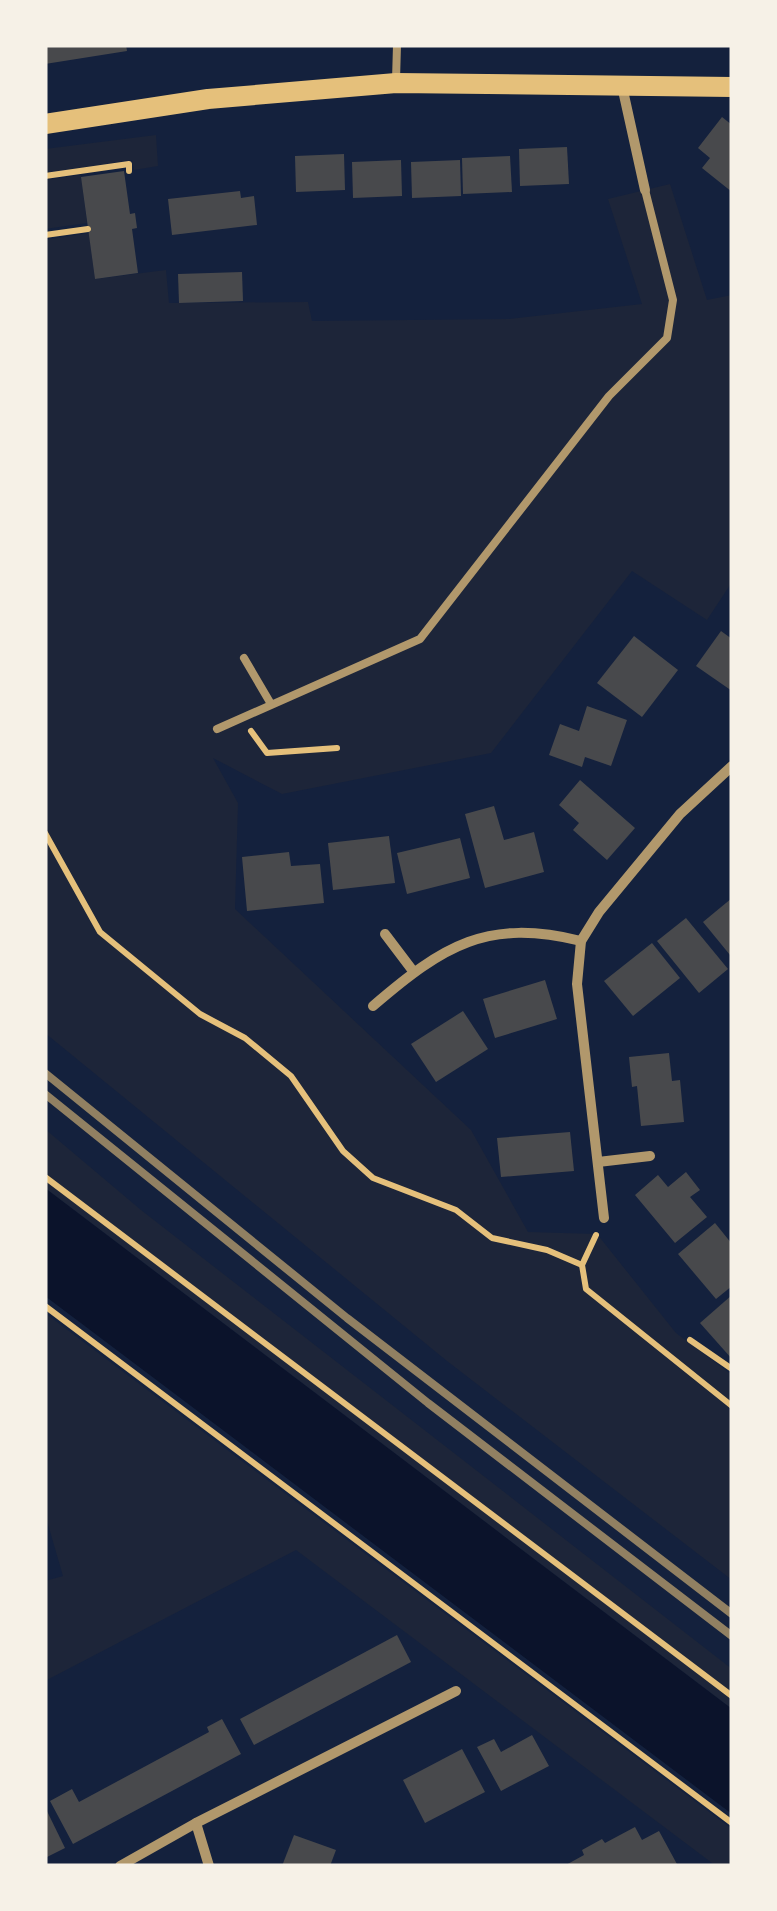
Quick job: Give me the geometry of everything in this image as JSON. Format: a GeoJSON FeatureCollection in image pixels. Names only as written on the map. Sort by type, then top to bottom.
{"type":"FeatureCollection","features":[{"type":"Feature","properties":{"kind":"main road"},"geometry":{"type":"LineString","coordinates":[[45,124],[208,99],[396,82],[732,87]]}},
{"type":"Feature","properties":{"kind":"street"},"geometry":{"type":"LineString","coordinates":[[622,86],[645,190]]}},
{"type":"Feature","properties":{"kind":"street"},"geometry":{"type":"LineString","coordinates":[[604,1218],[577,984],[582,942],[599,912],[680,814],[732,766]]}},
{"type":"Feature","properties":{"kind":"street"},"geometry":{"type":"LineString","coordinates":[[374,1006],[413,971],[447,951],[493,934],[543,932],[582,942]]}},
{"type":"Feature","properties":{"kind":"street"},"geometry":{"type":"LineString","coordinates":[[385,934],[413,971]]}},
{"type":"Feature","properties":{"kind":"street"},"geometry":{"type":"LineString","coordinates":[[598,1162],[650,1156]]}},
{"type":"Feature","properties":{"kind":"street"},"geometry":{"type":"LineString","coordinates":[[120,1866],[196,1823],[456,1691]]}},
{"type":"Feature","properties":{"kind":"street"},"geometry":{"type":"LineString","coordinates":[[196,1823],[209,1866]]}},
{"type":"Feature","properties":{"kind":"lane"},"geometry":{"type":"LineString","coordinates":[[396,82],[397,45]]}},
{"type":"Feature","properties":{"kind":"lane"},"geometry":{"type":"LineString","coordinates":[[217,729],[420,639],[610,396],[666,338],[673,300],[645,190]]}},
{"type":"Feature","properties":{"kind":"lane"},"geometry":{"type":"LineString","coordinates":[[244,658],[271,704]]}},
{"type":"Feature","properties":{"kind":"path"},"geometry":{"type":"LineString","coordinates":[[45,176],[129,164],[129,170]]}},
{"type":"Feature","properties":{"kind":"path"},"geometry":{"type":"LineString","coordinates":[[45,235],[88,229]]}},
{"type":"Feature","properties":{"kind":"path"},"geometry":{"type":"LineString","coordinates":[[241,718],[267,753],[337,748]]}},
{"type":"Feature","properties":{"kind":"path"},"geometry":{"type":"LineString","coordinates":[[45,833],[100,932],[200,1014],[245,1038],[291,1076],[343,1150],[373,1178],[456,1210],[492,1238],[547,1250],[582,1265]]}},
{"type":"Feature","properties":{"kind":"path"},"geometry":{"type":"LineString","coordinates":[[45,1177],[732,1696]]}},
{"type":"Feature","properties":{"kind":"path"},"geometry":{"type":"LineString","coordinates":[[604,1218],[582,1265],[586,1288],[732,1406]]}},
{"type":"Feature","properties":{"kind":"path"},"geometry":{"type":"LineString","coordinates":[[45,1306],[732,1823]]}},
{"type":"Feature","properties":{"kind":"path"},"geometry":{"type":"LineString","coordinates":[[690,1340],[732,1369]]}},
{"type":"Feature","properties":{"kind":"shaded area"},"geometry":{"type":"Polygon","coordinates":[[[156,135],[158,166],[134,170],[132,160],[45,173],[45,149],[156,135]]]}},
{"type":"Feature","properties":{"kind":"shaded area"},"geometry":{"type":"Polygon","coordinates":[[[81,175],[87,223],[45,229],[45,180],[81,175]]]}},
{"type":"Feature","properties":{"kind":"shaded area"},"geometry":{"type":"Polygon","coordinates":[[[670,184],[707,300],[732,295],[732,582],[707,620],[632,571],[491,753],[282,794],[213,758],[238,803],[235,909],[471,1130],[528,1232],[597,1234],[676,1333],[732,1375],[732,1580],[447,1361],[45,1033],[45,240],[89,233],[95,279],[166,270],[169,303],[308,302],[312,321],[509,319],[642,304],[608,199],[670,184]]]}},
{"type":"Feature","properties":{"kind":"shaded area"},"geometry":{"type":"Polygon","coordinates":[[[45,1129],[141,1210],[732,1669],[732,1709],[45,1188],[45,1129]]]}},
{"type":"Feature","properties":{"kind":"shaded area"},"geometry":{"type":"Polygon","coordinates":[[[45,1188],[732,1709],[732,1814],[45,1296],[45,1188]]]}},
{"type":"Feature","properties":{"kind":"shaded area"},"geometry":{"type":"Polygon","coordinates":[[[45,1313],[732,1829],[732,1866],[716,1866],[296,1550],[45,1681],[45,1581],[63,1576],[45,1514],[45,1313]]]}},
{"type":"Feature","properties":{"kind":"building"},"geometry":{"type":"Polygon","coordinates":[[[45,45],[126,45],[127,51],[45,64],[45,45]]]}},
{"type":"Feature","properties":{"kind":"building"},"geometry":{"type":"Polygon","coordinates":[[[722,117],[732,125],[732,192],[702,168],[710,158],[698,148],[722,117]]]}},
{"type":"Feature","properties":{"kind":"building"},"geometry":{"type":"Polygon","coordinates":[[[567,147],[569,184],[520,186],[519,149],[567,147]]]}},
{"type":"Feature","properties":{"kind":"building"},"geometry":{"type":"Polygon","coordinates":[[[344,154],[345,190],[296,192],[295,156],[344,154]]]}},
{"type":"Feature","properties":{"kind":"building"},"geometry":{"type":"Polygon","coordinates":[[[510,156],[512,192],[463,194],[462,158],[510,156]]]}},
{"type":"Feature","properties":{"kind":"building"},"geometry":{"type":"Polygon","coordinates":[[[401,160],[402,196],[353,198],[352,162],[401,160]]]}},
{"type":"Feature","properties":{"kind":"building"},"geometry":{"type":"Polygon","coordinates":[[[460,160],[461,196],[412,198],[411,162],[460,160]]]}},
{"type":"Feature","properties":{"kind":"building"},"geometry":{"type":"Polygon","coordinates":[[[124,171],[130,214],[135,213],[137,228],[132,229],[138,273],[95,279],[81,177],[124,171]]]}},
{"type":"Feature","properties":{"kind":"building"},"geometry":{"type":"Polygon","coordinates":[[[240,191],[241,198],[254,196],[257,225],[172,235],[168,199],[240,191]]]}},
{"type":"Feature","properties":{"kind":"building"},"geometry":{"type":"Polygon","coordinates":[[[242,272],[243,301],[179,303],[178,274],[242,272]]]}},
{"type":"Feature","properties":{"kind":"building"},"geometry":{"type":"Polygon","coordinates":[[[721,631],[732,639],[732,691],[696,666],[721,631]]]}},
{"type":"Feature","properties":{"kind":"building"},"geometry":{"type":"Polygon","coordinates":[[[634,636],[678,670],[642,717],[597,683],[634,636]]]}},
{"type":"Feature","properties":{"kind":"building"},"geometry":{"type":"Polygon","coordinates":[[[587,706],[627,720],[611,766],[585,757],[582,767],[549,755],[560,724],[579,731],[587,706]]]}},
{"type":"Feature","properties":{"kind":"building"},"geometry":{"type":"Polygon","coordinates":[[[580,780],[635,828],[607,860],[573,830],[579,823],[559,805],[580,780]]]}},
{"type":"Feature","properties":{"kind":"building"},"geometry":{"type":"Polygon","coordinates":[[[494,806],[504,840],[534,832],[544,872],[485,888],[465,814],[494,806]]]}},
{"type":"Feature","properties":{"kind":"building"},"geometry":{"type":"Polygon","coordinates":[[[389,836],[395,883],[333,890],[328,843],[389,836]]]}},
{"type":"Feature","properties":{"kind":"building"},"geometry":{"type":"Polygon","coordinates":[[[460,838],[470,878],[407,894],[397,853],[460,838]]]}},
{"type":"Feature","properties":{"kind":"building"},"geometry":{"type":"Polygon","coordinates":[[[289,852],[291,866],[320,864],[324,903],[247,911],[242,857],[289,852]]]}},
{"type":"Feature","properties":{"kind":"building"},"geometry":{"type":"Polygon","coordinates":[[[732,898],[732,953],[730,955],[703,922],[732,898]]]}},
{"type":"Feature","properties":{"kind":"building"},"geometry":{"type":"Polygon","coordinates":[[[686,918],[728,969],[699,993],[657,941],[686,918]]]}},
{"type":"Feature","properties":{"kind":"building"},"geometry":{"type":"Polygon","coordinates":[[[652,943],[680,978],[633,1016],[604,981],[652,943]]]}},
{"type":"Feature","properties":{"kind":"building"},"geometry":{"type":"Polygon","coordinates":[[[545,980],[557,1019],[495,1038],[483,999],[545,980]]]}},
{"type":"Feature","properties":{"kind":"building"},"geometry":{"type":"Polygon","coordinates":[[[463,1011],[488,1049],[436,1082],[411,1044],[463,1011]]]}},
{"type":"Feature","properties":{"kind":"building"},"geometry":{"type":"Polygon","coordinates":[[[669,1053],[672,1081],[680,1080],[684,1122],[641,1126],[629,1057],[669,1053]]]}},
{"type":"Feature","properties":{"kind":"building"},"geometry":{"type":"Polygon","coordinates":[[[570,1132],[574,1171],[501,1177],[497,1138],[570,1132]]]}},
{"type":"Feature","properties":{"kind":"building"},"geometry":{"type":"Polygon","coordinates":[[[686,1172],[700,1190],[690,1197],[707,1217],[675,1243],[635,1195],[658,1175],[668,1187],[686,1172]]]}},
{"type":"Feature","properties":{"kind":"building"},"geometry":{"type":"Polygon","coordinates":[[[715,1223],[732,1244],[732,1286],[716,1299],[678,1254],[715,1223]]]}},
{"type":"Feature","properties":{"kind":"building"},"geometry":{"type":"Polygon","coordinates":[[[732,1295],[732,1359],[700,1323],[732,1295]]]}},
{"type":"Feature","properties":{"kind":"building"},"geometry":{"type":"Polygon","coordinates":[[[397,1635],[411,1662],[254,1745],[240,1719],[397,1635]]]}},
{"type":"Feature","properties":{"kind":"building"},"geometry":{"type":"Polygon","coordinates":[[[222,1719],[241,1754],[73,1844],[50,1801],[72,1789],[79,1802],[209,1732],[207,1727],[222,1719]]]}},
{"type":"Feature","properties":{"kind":"building"},"geometry":{"type":"Polygon","coordinates":[[[532,1735],[549,1766],[501,1791],[477,1747],[494,1739],[501,1752],[532,1735]]]}},
{"type":"Feature","properties":{"kind":"building"},"geometry":{"type":"Polygon","coordinates":[[[462,1749],[485,1792],[425,1823],[403,1780],[462,1749]]]}},
{"type":"Feature","properties":{"kind":"building"},"geometry":{"type":"Polygon","coordinates":[[[45,1807],[65,1848],[45,1858],[45,1807]]]}},
{"type":"Feature","properties":{"kind":"building"},"geometry":{"type":"Polygon","coordinates":[[[635,1827],[642,1840],[659,1831],[678,1866],[564,1866],[602,1839],[605,1843],[635,1827]]]}},
{"type":"Feature","properties":{"kind":"building"},"geometry":{"type":"Polygon","coordinates":[[[294,1835],[336,1850],[330,1866],[282,1866],[294,1835]]]}},
{"type":"Feature","properties":{"kind":"railway"},"geometry":{"type":"LineString","coordinates":[[45,1073],[347,1318],[732,1614]]}},
{"type":"Feature","properties":{"kind":"railway"},"geometry":{"type":"LineString","coordinates":[[45,1094],[428,1403],[732,1636]]}}]}
